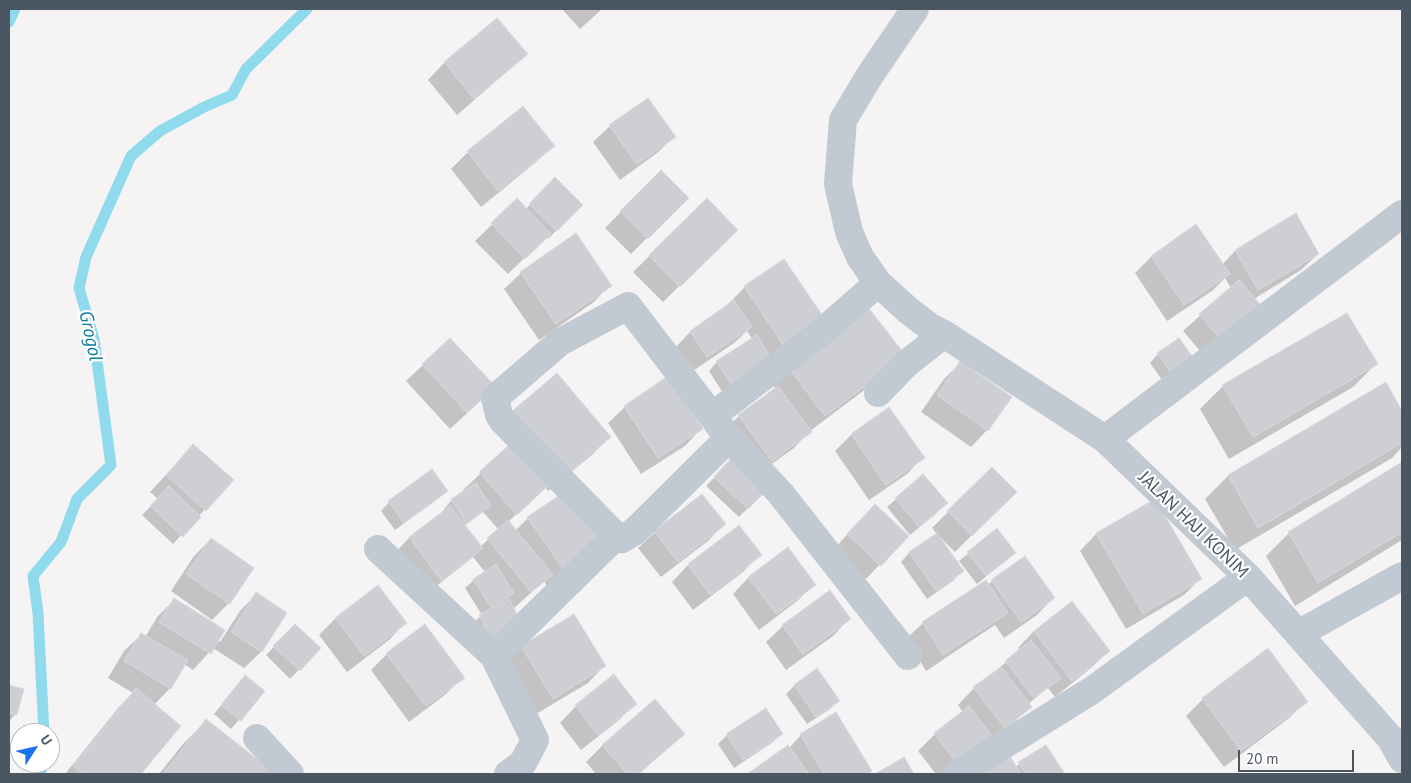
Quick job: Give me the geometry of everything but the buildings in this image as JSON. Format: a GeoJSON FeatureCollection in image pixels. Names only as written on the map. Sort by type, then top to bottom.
{"type":"FeatureCollection","features":[{"type":"Feature","properties":{"kind":"street","name":"JALAN HAJI KONIM"},"geometry":{"type":"LineString","coordinates":[[915,9],[870,75],[843,120],[838,184],[849,232],[860,257],[878,283],[930,327],[944,334],[1104,439],[1248,576],[1399,745]]}},
{"type":"Feature","properties":{"kind":"street"},"geometry":{"type":"LineString","coordinates":[[1104,439],[1402,214]]}},
{"type":"Feature","properties":{"kind":"street"},"geometry":{"type":"LineString","coordinates":[[712,416],[823,331],[878,283]]}},
{"type":"Feature","properties":{"kind":"street"},"geometry":{"type":"LineString","coordinates":[[729,438],[635,531],[623,539],[616,536],[502,421],[495,398],[560,342],[628,306],[729,438],[781,494],[908,656]]}},
{"type":"Feature","properties":{"kind":"street"},"geometry":{"type":"LineString","coordinates":[[878,393],[906,364],[944,334]]}},
{"type":"Feature","properties":{"kind":"street"},"geometry":{"type":"LineString","coordinates":[[494,656],[616,536]]}},
{"type":"Feature","properties":{"kind":"street"},"geometry":{"type":"LineString","coordinates":[[378,549],[494,656],[535,740],[523,763],[508,774]]}},
{"type":"Feature","properties":{"kind":"street"},"geometry":{"type":"LineString","coordinates":[[958,774],[1091,691],[1248,576]]}},
{"type":"Feature","properties":{"kind":"street"},"geometry":{"type":"LineString","coordinates":[[1298,634],[1402,576]]}},
{"type":"Feature","properties":{"kind":"street"},"geometry":{"type":"LineString","coordinates":[[257,738],[290,774]]}},
{"type":"Feature","properties":{"kind":"waterway","name":"Grogol"},"geometry":{"type":"LineString","coordinates":[[9,22],[15,9]]}},
{"type":"Feature","properties":{"kind":"waterway","name":"Grogol"},"geometry":{"type":"LineString","coordinates":[[44,723],[38,613],[33,576],[61,542],[77,499],[111,465],[94,339],[79,288],[86,257],[131,156],[160,131],[204,107],[232,95],[246,69],[307,9]]}}]}
